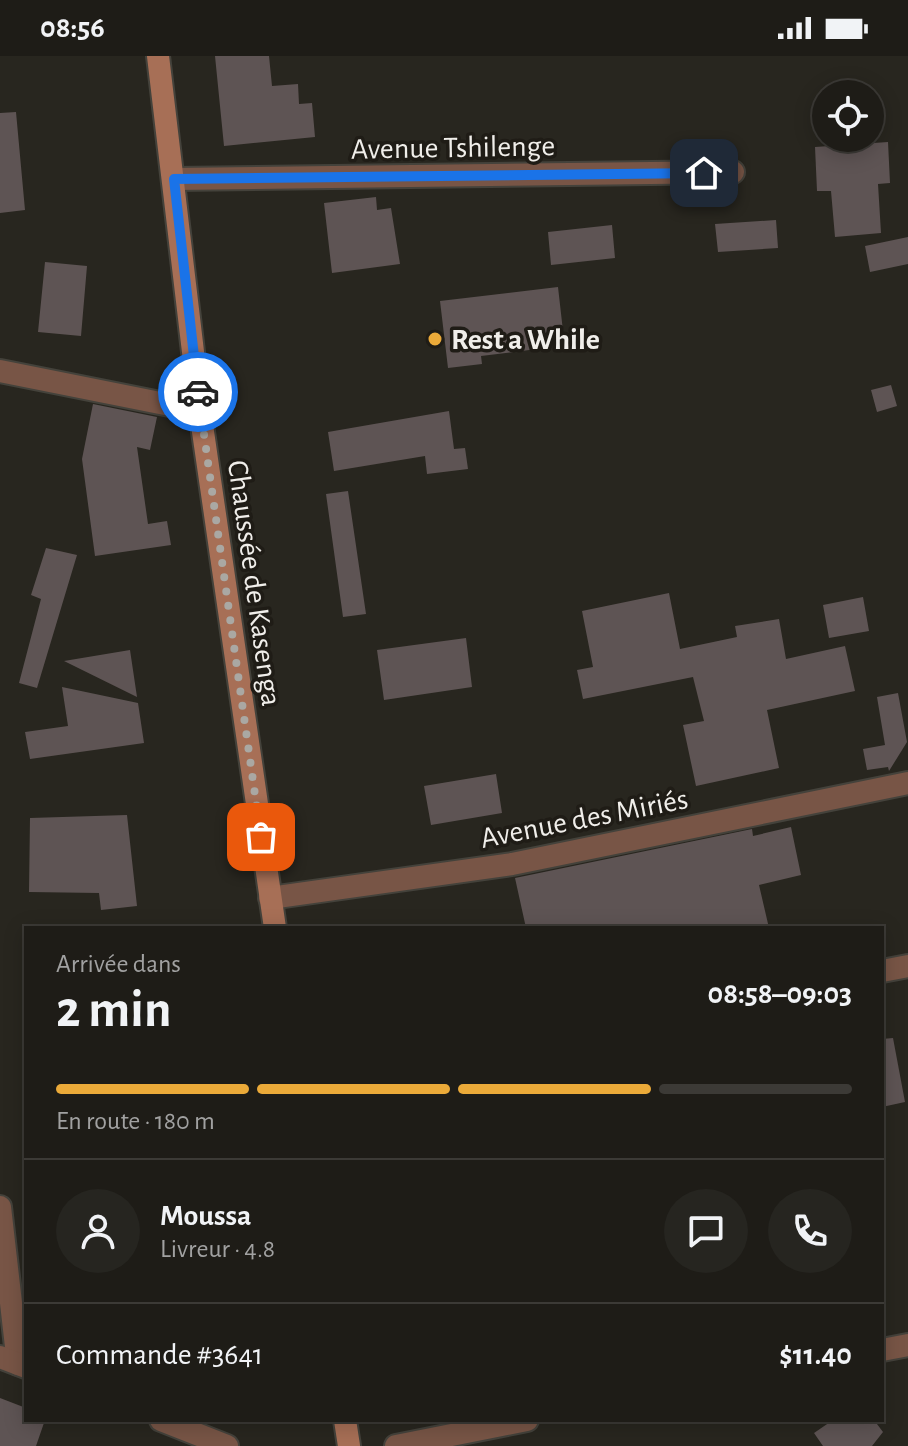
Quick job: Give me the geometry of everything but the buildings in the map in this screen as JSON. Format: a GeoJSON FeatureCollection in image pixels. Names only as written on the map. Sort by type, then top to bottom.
{"type":"FeatureCollection","features":[{"type":"Feature","properties":{"kind":"main road","name":"Chaussée de Kasenga"},"geometry":{"type":"LineString","coordinates":[[158,56],[200,411],[275,926]]}},
{"type":"Feature","properties":{"kind":"main road"},"geometry":{"type":"LineString","coordinates":[[345,1422],[349,1446]]}},
{"type":"Feature","properties":{"kind":"street","name":"Avenue Tshilenge"},"geometry":{"type":"LineString","coordinates":[[174,179],[733,172]]}},
{"type":"Feature","properties":{"kind":"street"},"geometry":{"type":"LineString","coordinates":[[0,371],[200,411]]}},
{"type":"Feature","properties":{"kind":"street","name":"Avenue des Miriés"},"geometry":{"type":"LineString","coordinates":[[270,898],[512,864],[908,783]]}},
{"type":"Feature","properties":{"kind":"street"},"geometry":{"type":"LineString","coordinates":[[884,971],[908,966]]}},
{"type":"Feature","properties":{"kind":"street"},"geometry":{"type":"LineString","coordinates":[[0,1207],[15,1363]]}},
{"type":"Feature","properties":{"kind":"street"},"geometry":{"type":"LineString","coordinates":[[884,1350],[908,1345]]}},
{"type":"Feature","properties":{"kind":"street"},"geometry":{"type":"LineString","coordinates":[[166,1422],[227,1446]]}},
{"type":"Feature","properties":{"kind":"street"},"geometry":{"type":"LineString","coordinates":[[396,1446],[517,1422]]}},
{"type":"Feature","properties":{"kind":"way so far"},"geometry":{"type":"LineString","coordinates":[[198,392],[261,837]]}},
{"type":"Feature","properties":{"kind":"place","name":"Rest a While"},"geometry":{"type":"Point","coordinates":[435,339]}},
{"type":"Feature","properties":{"kind":"route"},"geometry":{"type":"LineString","coordinates":[[198,392],[174,179],[704,173]]}}]}
